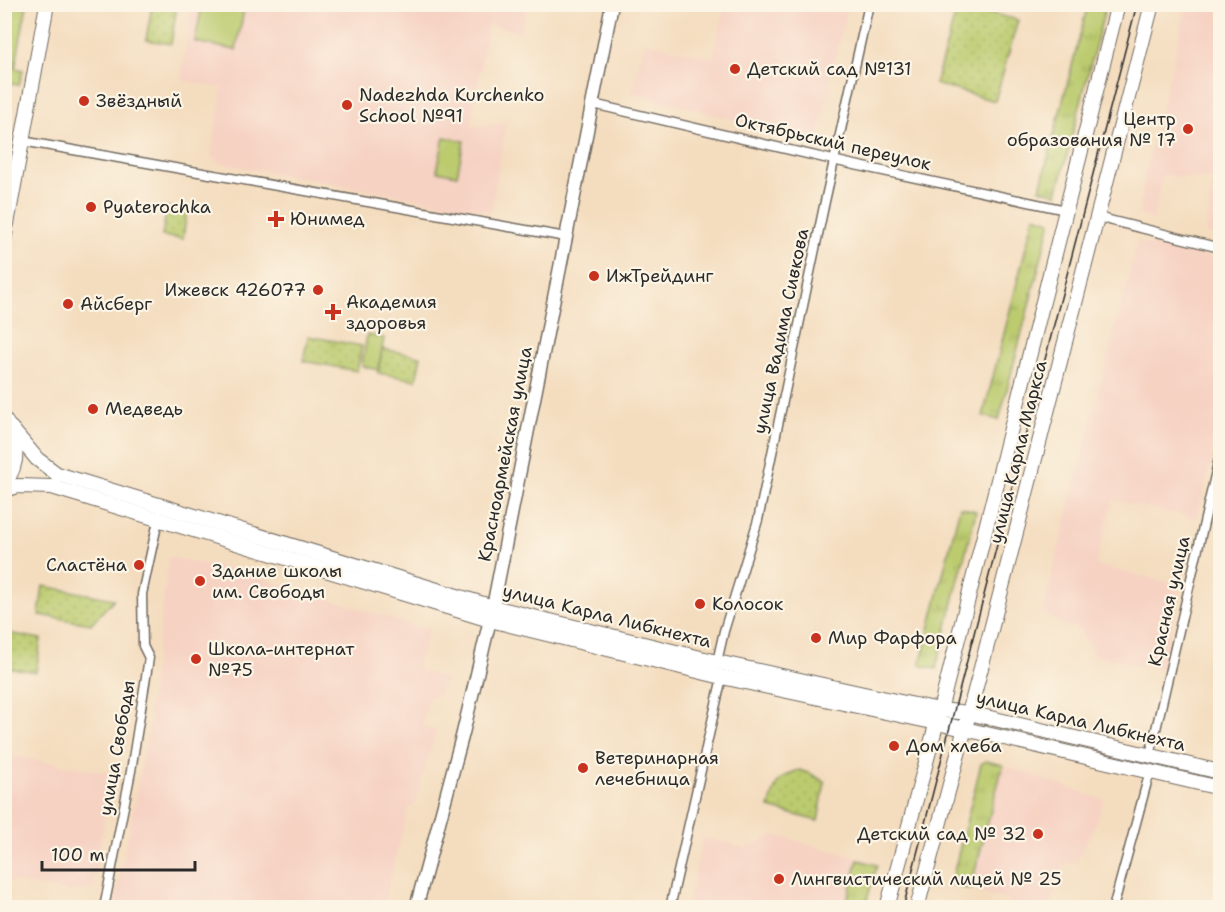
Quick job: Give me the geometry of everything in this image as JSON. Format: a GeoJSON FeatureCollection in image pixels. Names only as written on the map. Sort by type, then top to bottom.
{"type":"FeatureCollection","features":[{"type":"Feature","properties":{"kind":"main road"},"geometry":{"type":"LineString","coordinates":[[4,240],[47,4]]}},
{"type":"Feature","properties":{"kind":"main road","name":"улица Карла Маркса"},"geometry":{"type":"LineString","coordinates":[[887,908],[938,717],[1118,4]]}},
{"type":"Feature","properties":{"kind":"main road","name":"улица Карла Маркса"},"geometry":{"type":"LineString","coordinates":[[916,908],[965,729],[1152,4]]}},
{"type":"Feature","properties":{"kind":"main road"},"geometry":{"type":"LineString","coordinates":[[4,484],[16,459],[15,438],[8,423]]}},
{"type":"Feature","properties":{"kind":"main road","name":"улица Карла Либкнехта"},"geometry":{"type":"LineString","coordinates":[[8,423],[37,459],[57,474],[142,507],[158,520],[722,677],[938,717],[969,712],[1221,772]]}},
{"type":"Feature","properties":{"kind":"main road","name":"улица Карла Либкнехта"},"geometry":{"type":"LineString","coordinates":[[4,490],[18,486],[52,487],[142,507],[160,506],[491,614],[717,662],[938,717],[965,729],[1221,788]]}},
{"type":"Feature","properties":{"kind":"street","name":"Красноармейская улица"},"geometry":{"type":"LineString","coordinates":[[416,908],[463,733],[491,614],[612,4]]}},
{"type":"Feature","properties":{"kind":"street","name":"улица Вадима Сивкова"},"geometry":{"type":"LineString","coordinates":[[717,662],[724,631],[758,520],[869,4]]}},
{"type":"Feature","properties":{"kind":"street","name":"Октябрьский переулок"},"geometry":{"type":"LineString","coordinates":[[593,104],[834,160],[1066,210]]}},
{"type":"Feature","properties":{"kind":"street"},"geometry":{"type":"LineString","coordinates":[[22,141],[566,237]]}},
{"type":"Feature","properties":{"kind":"street"},"geometry":{"type":"LineString","coordinates":[[1097,217],[1221,248]]}},
{"type":"Feature","properties":{"kind":"street","name":"Красная улица"},"geometry":{"type":"LineString","coordinates":[[1150,755],[1221,454]]}},
{"type":"Feature","properties":{"kind":"street","name":"улица Свободы"},"geometry":{"type":"LineString","coordinates":[[104,908],[150,658],[143,646],[142,594],[160,506]]}},
{"type":"Feature","properties":{"kind":"street"},"geometry":{"type":"LineString","coordinates":[[670,908],[722,677]]}},
{"type":"Feature","properties":{"kind":"street"},"geometry":{"type":"LineString","coordinates":[[1113,908],[1150,771]]}},
{"type":"Feature","properties":{"kind":"shaded area","name":"Центр образования № 17"},"geometry":{"type":"Polygon","coordinates":[[[1187,4],[1220,5],[1220,170],[1214,235],[1206,234],[1213,180],[1163,175],[1153,220],[1139,215],[1144,177],[1187,4]]]}},
{"type":"Feature","properties":{"kind":"shaded area","name":"Nadezhda Kurchenko School №91"},"geometry":{"type":"Polygon","coordinates":[[[192,5],[527,5],[520,33],[488,24],[471,126],[506,123],[491,212],[219,163],[211,156],[222,88],[181,80],[192,5]]]}},
{"type":"Feature","properties":{"kind":"shaded area","name":"Детский сад №131"},"geometry":{"type":"Polygon","coordinates":[[[725,5],[848,5],[829,81],[832,87],[817,141],[631,93],[645,41],[712,58],[725,5]]]}},
{"type":"Feature","properties":{"kind":"shaded area"},"geometry":{"type":"Polygon","coordinates":[[[1137,242],[1220,259],[1220,426],[1197,519],[1113,500],[1096,565],[1181,586],[1161,670],[1093,655],[1079,629],[1061,624],[1042,613],[1137,242]]]}},
{"type":"Feature","properties":{"kind":"shaded area"},"geometry":{"type":"Polygon","coordinates":[[[169,557],[256,574],[268,580],[421,628],[430,626],[417,669],[447,679],[437,697],[430,696],[422,726],[436,730],[415,804],[408,809],[383,907],[114,907],[151,715],[148,714],[169,557]]]}},
{"type":"Feature","properties":{"kind":"shaded area"},"geometry":{"type":"Polygon","coordinates":[[[5,755],[111,773],[93,889],[69,892],[5,880],[5,755]]]}},
{"type":"Feature","properties":{"kind":"shaded area","name":"Детский сад № 32"},"geometry":{"type":"Polygon","coordinates":[[[1003,765],[1104,800],[1094,827],[1076,862],[1064,864],[1049,907],[1008,907],[1010,901],[970,890],[1003,765]]]}},
{"type":"Feature","properties":{"kind":"shaded area","name":"Лингвистический лицей № 25"},"geometry":{"type":"Polygon","coordinates":[[[774,835],[870,861],[857,907],[687,908],[703,837],[746,848],[774,835]]]}},
{"type":"Feature","properties":{"kind":"green space"},"geometry":{"type":"Polygon","coordinates":[[[1088,4],[1106,5],[1057,194],[1040,189],[1088,4]]]}},
{"type":"Feature","properties":{"kind":"green space"},"geometry":{"type":"Polygon","coordinates":[[[5,5],[27,5],[15,68],[23,70],[19,85],[5,83],[5,5]]]}},
{"type":"Feature","properties":{"kind":"green space"},"geometry":{"type":"Polygon","coordinates":[[[152,5],[177,5],[171,44],[146,40],[152,5]]]}},
{"type":"Feature","properties":{"kind":"green space"},"geometry":{"type":"Polygon","coordinates":[[[202,5],[245,5],[236,50],[195,42],[202,5]]]}},
{"type":"Feature","properties":{"kind":"green space"},"geometry":{"type":"Polygon","coordinates":[[[958,5],[1018,20],[995,101],[935,84],[958,5]]]}},
{"type":"Feature","properties":{"kind":"green space"},"geometry":{"type":"Polygon","coordinates":[[[444,137],[464,141],[457,175],[437,171],[444,137]]]}},
{"type":"Feature","properties":{"kind":"green space"},"geometry":{"type":"Polygon","coordinates":[[[167,207],[187,210],[183,239],[162,236],[167,207]]]}},
{"type":"Feature","properties":{"kind":"green space"},"geometry":{"type":"Polygon","coordinates":[[[1034,216],[1051,221],[999,420],[983,416],[1034,216]]]}},
{"type":"Feature","properties":{"kind":"green space"},"geometry":{"type":"Polygon","coordinates":[[[367,335],[384,338],[378,370],[362,366],[367,335]]]}},
{"type":"Feature","properties":{"kind":"green space"},"geometry":{"type":"Polygon","coordinates":[[[308,336],[362,346],[357,371],[303,361],[308,336]]]}},
{"type":"Feature","properties":{"kind":"green space"},"geometry":{"type":"Polygon","coordinates":[[[382,349],[421,356],[416,380],[378,373],[382,349]]]}},
{"type":"Feature","properties":{"kind":"green space"},"geometry":{"type":"Polygon","coordinates":[[[960,507],[976,511],[936,669],[920,665],[960,507]]]}},
{"type":"Feature","properties":{"kind":"green space"},"geometry":{"type":"Polygon","coordinates":[[[43,586],[114,599],[91,624],[39,615],[43,586]]]}},
{"type":"Feature","properties":{"kind":"green space"},"geometry":{"type":"Polygon","coordinates":[[[8,633],[41,639],[36,672],[5,667],[8,633]]]}},
{"type":"Feature","properties":{"kind":"green space"},"geometry":{"type":"Polygon","coordinates":[[[986,761],[1003,765],[970,890],[952,884],[952,879],[981,764],[986,761]]]}},
{"type":"Feature","properties":{"kind":"green space"},"geometry":{"type":"Polygon","coordinates":[[[799,770],[825,782],[818,821],[769,808],[780,779],[799,770]]]}},
{"type":"Feature","properties":{"kind":"green space"},"geometry":{"type":"Polygon","coordinates":[[[858,860],[877,865],[865,907],[845,907],[858,860]]]}},
{"type":"Feature","properties":{"kind":"tram line"},"geometry":{"type":"LineString","coordinates":[[903,908],[1137,4]]}},
{"type":"Feature","properties":{"kind":"place","name":"Детский сад №131"},"geometry":{"type":"Point","coordinates":[735,69]}},
{"type":"Feature","properties":{"kind":"place","name":"Звёздный"},"geometry":{"type":"Point","coordinates":[84,101]}},
{"type":"Feature","properties":{"kind":"place","name":"Nadezhda Kurchenko School №91"},"geometry":{"type":"Point","coordinates":[347,105]}},
{"type":"Feature","properties":{"kind":"place","name":"Центр образования № 17"},"geometry":{"type":"Point","coordinates":[1188,129]}},
{"type":"Feature","properties":{"kind":"place","name":"Pyaterochka"},"geometry":{"type":"Point","coordinates":[91,207]}},
{"type":"Feature","properties":{"kind":"place","name":"Юнимед"},"geometry":{"type":"Point","coordinates":[276,219]}},
{"type":"Feature","properties":{"kind":"place","name":"ИжТрейдинг"},"geometry":{"type":"Point","coordinates":[594,276]}},
{"type":"Feature","properties":{"kind":"place","name":"Ижевск 426077"},"geometry":{"type":"Point","coordinates":[318,290]}},
{"type":"Feature","properties":{"kind":"place","name":"Айсберг"},"geometry":{"type":"Point","coordinates":[68,304]}},
{"type":"Feature","properties":{"kind":"place","name":"Академия здоровья"},"geometry":{"type":"Point","coordinates":[333,312]}},
{"type":"Feature","properties":{"kind":"place","name":"Медведь"},"geometry":{"type":"Point","coordinates":[93,409]}},
{"type":"Feature","properties":{"kind":"place","name":"Сластёна"},"geometry":{"type":"Point","coordinates":[139,565]}},
{"type":"Feature","properties":{"kind":"place","name":"Здание школы им. Свободы"},"geometry":{"type":"Point","coordinates":[200,581]}},
{"type":"Feature","properties":{"kind":"place","name":"Колосок"},"geometry":{"type":"Point","coordinates":[700,604]}},
{"type":"Feature","properties":{"kind":"place","name":"Мир Фарфора"},"geometry":{"type":"Point","coordinates":[816,638]}},
{"type":"Feature","properties":{"kind":"place","name":"Школа-интернат №75"},"geometry":{"type":"Point","coordinates":[196,659]}},
{"type":"Feature","properties":{"kind":"place","name":"Дом хлеба"},"geometry":{"type":"Point","coordinates":[894,746]}},
{"type":"Feature","properties":{"kind":"place","name":"Ветеринарная лечебница"},"geometry":{"type":"Point","coordinates":[583,768]}},
{"type":"Feature","properties":{"kind":"place","name":"Детский сад № 32"},"geometry":{"type":"Point","coordinates":[1038,834]}},
{"type":"Feature","properties":{"kind":"place","name":"Лингвистический лицей № 25"},"geometry":{"type":"Point","coordinates":[779,879]}}]}
